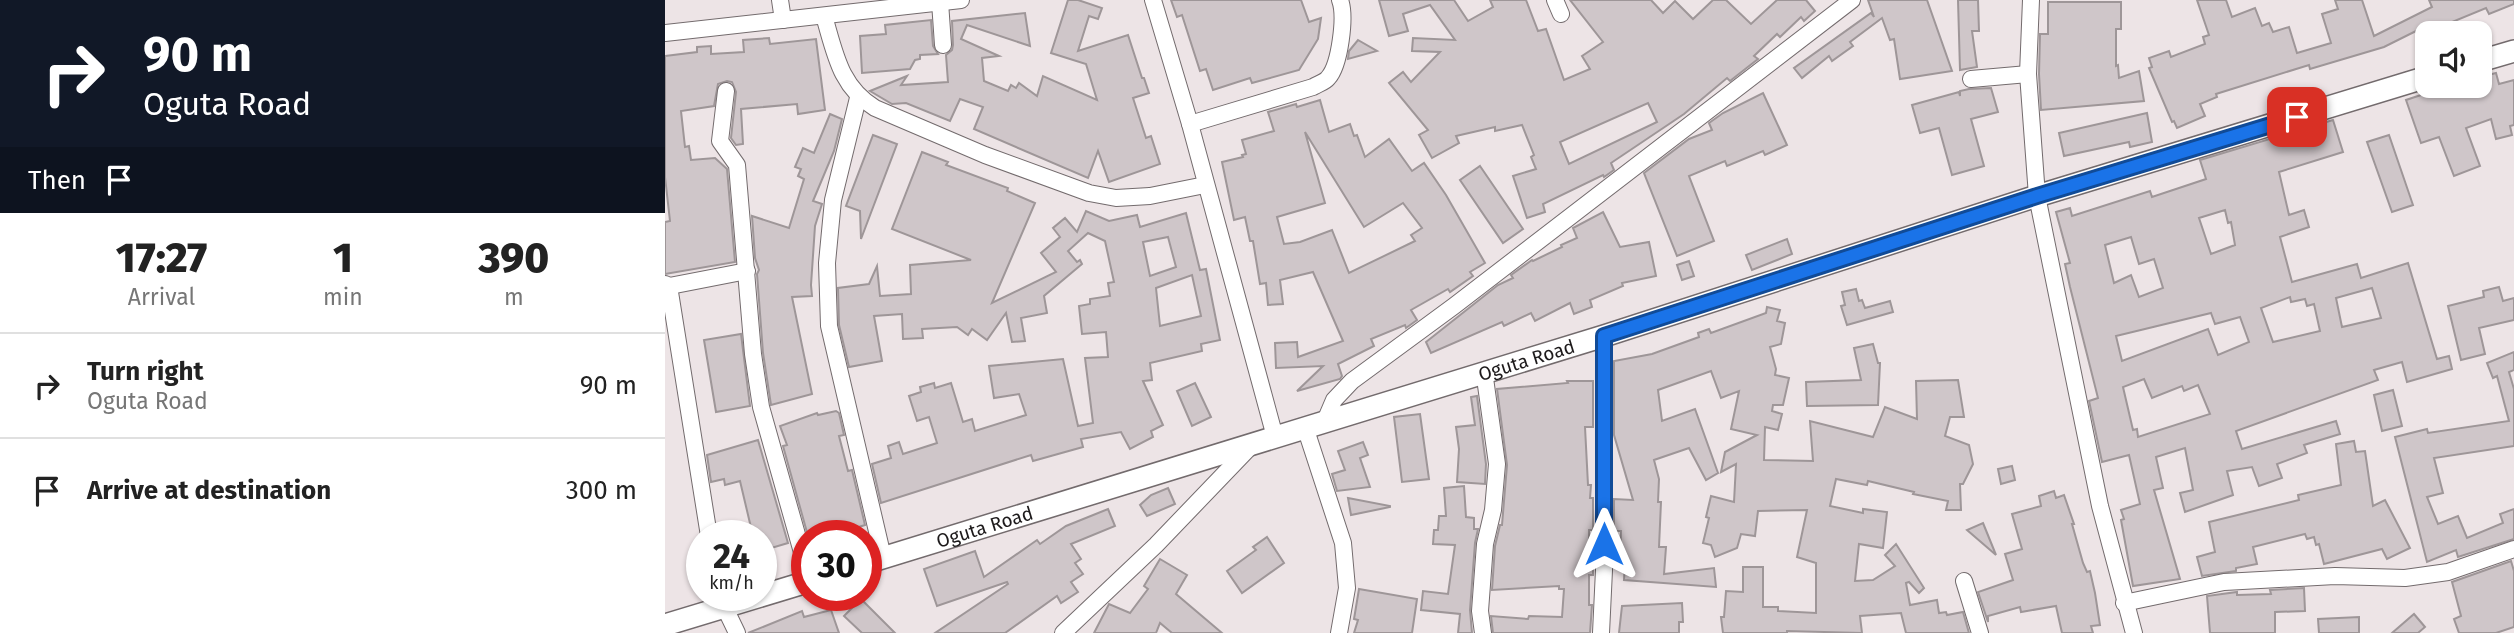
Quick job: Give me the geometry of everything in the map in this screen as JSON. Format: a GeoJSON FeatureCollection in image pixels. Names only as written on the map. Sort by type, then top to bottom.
{"type":"FeatureCollection","features":[{"type":"Feature","properties":{"kind":"main road"},"geometry":{"type":"LineString","coordinates":[[2492,57],[2514,51]]}},
{"type":"Feature","properties":{"kind":"main road","name":"Oguta Road"},"geometry":{"type":"LineString","coordinates":[[882,558],[1604,336],[2037,196],[2415,81]]}},
{"type":"Feature","properties":{"kind":"main road"},"geometry":{"type":"LineString","coordinates":[[665,625],[701,611]]}},
{"type":"Feature","properties":{"kind":"street"},"geometry":{"type":"LineString","coordinates":[[781,0],[783,20]]}},
{"type":"Feature","properties":{"kind":"street"},"geometry":{"type":"LineString","coordinates":[[665,33],[961,0]]}},
{"type":"Feature","properties":{"kind":"street"},"geometry":{"type":"LineString","coordinates":[[1153,0],[1190,124],[1275,437]]}},
{"type":"Feature","properties":{"kind":"street"},"geometry":{"type":"LineString","coordinates":[[1190,124],[1313,87],[1327,79],[1333,68],[1343,22],[1340,0]]}},
{"type":"Feature","properties":{"kind":"street"},"geometry":{"type":"LineString","coordinates":[[1339,633],[1347,588],[1343,544],[1315,424],[1334,400],[1352,381],[1454,306],[1851,0]]}},
{"type":"Feature","properties":{"kind":"street"},"geometry":{"type":"LineString","coordinates":[[2031,0],[2028,74],[2037,196],[2100,506],[2134,633]]}},
{"type":"Feature","properties":{"kind":"street"},"geometry":{"type":"LineString","coordinates":[[940,2],[943,46]]}},
{"type":"Feature","properties":{"kind":"street"},"geometry":{"type":"LineString","coordinates":[[824,16],[841,72],[858,98],[875,108],[985,155],[1089,193],[1116,198],[1205,185]]}},
{"type":"Feature","properties":{"kind":"street"},"geometry":{"type":"LineString","coordinates":[[1971,79],[2028,74]]}},
{"type":"Feature","properties":{"kind":"street"},"geometry":{"type":"LineString","coordinates":[[726,91],[720,141],[737,165],[753,354],[761,407],[793,520]]}},
{"type":"Feature","properties":{"kind":"street"},"geometry":{"type":"LineString","coordinates":[[858,98],[833,200],[827,263],[829,326],[866,520]]}},
{"type":"Feature","properties":{"kind":"street"},"geometry":{"type":"LineString","coordinates":[[706,520],[666,285],[747,271]]}},
{"type":"Feature","properties":{"kind":"street"},"geometry":{"type":"LineString","coordinates":[[1601,633],[1604,570],[1604,336]]}},
{"type":"Feature","properties":{"kind":"street"},"geometry":{"type":"LineString","coordinates":[[1483,633],[1480,611],[1484,557],[1493,510],[1497,464],[1484,371]]}},
{"type":"Feature","properties":{"kind":"street"},"geometry":{"type":"LineString","coordinates":[[1063,633],[1156,545],[1254,444]]}},
{"type":"Feature","properties":{"kind":"street"},"geometry":{"type":"LineString","coordinates":[[2124,603],[2224,582],[2335,576],[2416,576],[2448,572],[2514,550]]}},
{"type":"Feature","properties":{"kind":"street"},"geometry":{"type":"LineString","coordinates":[[1964,581],[1980,633]]}},
{"type":"Feature","properties":{"kind":"street"},"geometry":{"type":"LineString","coordinates":[[728,611],[737,633]]}},
{"type":"Feature","properties":{"kind":"building"},"geometry":{"type":"Polygon","coordinates":[[[1068,0],[1078,0],[1102,8],[1098,19],[1089,16],[1078,51],[1128,35],[1149,93],[1133,98],[1146,138],[1151,136],[1160,164],[1109,182],[1098,151],[1088,178],[974,129],[983,107],[960,99],[950,121],[906,103],[892,104],[870,91],[907,76],[901,85],[948,82],[946,55],[953,45],[952,21],[1025,13],[1030,46],[967,25],[961,39],[999,56],[982,58],[984,81],[1008,91],[1011,85],[1016,88],[1019,83],[1037,96],[1043,76],[1097,100],[1086,64],[1051,53],[1068,0]]]}},
{"type":"Feature","properties":{"kind":"building"},"geometry":{"type":"Polygon","coordinates":[[[1171,0],[1301,0],[1309,22],[1321,18],[1318,39],[1299,70],[1252,83],[1250,78],[1213,90],[1206,69],[1200,71],[1182,15],[1177,17],[1171,0]]]}},
{"type":"Feature","properties":{"kind":"building"},"geometry":{"type":"Polygon","coordinates":[[[1379,0],[1454,0],[1468,21],[1493,7],[1490,0],[1526,0],[1538,31],[1546,29],[1564,80],[1590,69],[1582,56],[1603,42],[1570,0],[1651,0],[1663,13],[1675,1],[1693,19],[1713,0],[1726,0],[1751,24],[1777,0],[1806,0],[1815,11],[1804,21],[1801,17],[1780,37],[1777,34],[1754,56],[1758,59],[1730,81],[1727,78],[1684,114],[1611,163],[1614,170],[1543,204],[1545,212],[1527,218],[1513,176],[1536,169],[1531,157],[1534,155],[1522,125],[1495,131],[1495,127],[1456,136],[1459,143],[1432,158],[1419,135],[1428,130],[1389,83],[1403,72],[1411,82],[1440,52],[1412,51],[1413,38],[1455,40],[1430,5],[1403,14],[1408,31],[1389,36],[1379,0]],[[1648,103],[1560,142],[1569,164],[1657,122],[1648,103]]]}},
{"type":"Feature","properties":{"kind":"building"},"geometry":{"type":"Polygon","coordinates":[[[1868,0],[1927,0],[1952,71],[1900,79],[1894,39],[1890,40],[1882,18],[1850,42],[1853,46],[1832,61],[1829,56],[1802,78],[1794,68],[1871,13],[1874,17],[1868,0]]]}},
{"type":"Feature","properties":{"kind":"building"},"geometry":{"type":"Polygon","coordinates":[[[1958,0],[1978,0],[1979,31],[1972,31],[1977,67],[1960,70],[1958,0]]]}},
{"type":"Feature","properties":{"kind":"building"},"geometry":{"type":"Polygon","coordinates":[[[2197,0],[2226,0],[2232,17],[2255,8],[2262,26],[2269,23],[2273,32],[2289,27],[2297,53],[2331,43],[2322,14],[2338,9],[2335,0],[2362,0],[2374,36],[2432,7],[2429,0],[2514,0],[2514,4],[2489,14],[2486,8],[2455,21],[2415,21],[2415,32],[2384,47],[2310,69],[2309,65],[2216,94],[2217,97],[2200,104],[2205,116],[2177,128],[2149,68],[2152,67],[2149,58],[2169,51],[2171,57],[2205,44],[2203,37],[2209,35],[2197,0]]]}},
{"type":"Feature","properties":{"kind":"building"},"geometry":{"type":"Polygon","coordinates":[[[2048,2],[2121,2],[2121,29],[2116,29],[2116,66],[2118,65],[2119,78],[2139,71],[2144,101],[2041,110],[2040,34],[2048,34],[2048,2]]]}},
{"type":"Feature","properties":{"kind":"building"},"geometry":{"type":"Polygon","coordinates":[[[931,20],[933,46],[938,54],[920,55],[920,59],[915,60],[910,69],[862,73],[860,36],[886,34],[885,25],[931,20]]]}},
{"type":"Feature","properties":{"kind":"building"},"geometry":{"type":"Polygon","coordinates":[[[769,38],[770,44],[816,39],[825,110],[798,114],[797,104],[741,109],[743,144],[736,145],[731,138],[736,92],[732,82],[718,84],[714,106],[681,111],[685,147],[689,146],[691,160],[715,158],[727,169],[735,262],[665,274],[665,222],[670,221],[665,177],[665,56],[697,52],[697,47],[711,46],[711,54],[744,52],[743,40],[769,38]]]}},
{"type":"Feature","properties":{"kind":"building"},"geometry":{"type":"Polygon","coordinates":[[[1358,40],[1377,51],[1348,59],[1349,51],[1358,40]]]}},
{"type":"Feature","properties":{"kind":"building"},"geometry":{"type":"Polygon","coordinates":[[[2496,73],[2499,84],[2514,80],[2514,125],[2510,126],[2512,135],[2496,139],[2491,119],[2466,128],[2480,166],[2454,176],[2439,137],[2421,143],[2406,100],[2415,97],[2492,98],[2492,74],[2496,73]]]}},
{"type":"Feature","properties":{"kind":"building"},"geometry":{"type":"Polygon","coordinates":[[[1991,88],[1998,112],[1971,119],[1984,166],[1952,175],[1939,128],[1920,133],[1912,105],[1959,92],[1960,96],[1960,91],[1969,89],[1991,88]]]}},
{"type":"Feature","properties":{"kind":"building"},"geometry":{"type":"Polygon","coordinates":[[[1763,93],[1787,145],[1765,155],[1763,151],[1727,166],[1725,161],[1689,176],[1714,241],[1677,256],[1644,173],[1689,139],[1712,130],[1709,123],[1723,113],[1763,93]]]}},
{"type":"Feature","properties":{"kind":"building"},"geometry":{"type":"Polygon","coordinates":[[[1320,100],[1329,132],[1350,124],[1365,157],[1389,139],[1412,171],[1424,163],[1446,195],[1485,263],[1470,272],[1473,276],[1450,292],[1448,289],[1411,310],[1417,320],[1406,328],[1405,325],[1371,339],[1374,346],[1338,364],[1342,376],[1340,379],[1297,391],[1323,366],[1276,368],[1275,343],[1297,342],[1298,357],[1343,341],[1313,272],[1280,280],[1283,304],[1268,305],[1266,283],[1260,284],[1253,241],[1250,241],[1245,217],[1234,220],[1222,162],[1246,154],[1242,140],[1274,131],[1268,112],[1296,104],[1297,107],[1320,100]],[[1305,132],[1325,203],[1277,217],[1284,244],[1300,242],[1332,230],[1349,273],[1415,241],[1411,235],[1422,228],[1403,203],[1364,227],[1305,132]]]}},
{"type":"Feature","properties":{"kind":"building"},"geometry":{"type":"Polygon","coordinates":[[[2147,113],[2152,142],[2130,147],[2129,142],[2064,156],[2059,133],[2147,113]]]}},
{"type":"Feature","properties":{"kind":"building"},"geometry":{"type":"Polygon","coordinates":[[[830,114],[842,119],[834,151],[813,201],[822,204],[815,226],[812,296],[792,297],[812,394],[771,405],[763,353],[757,274],[759,270],[755,258],[752,216],[789,228],[804,179],[798,176],[801,169],[795,167],[803,148],[814,153],[830,114]]]}},
{"type":"Feature","properties":{"kind":"building"},"geometry":{"type":"Polygon","coordinates":[[[2333,120],[2343,152],[2279,172],[2289,215],[2304,210],[2309,227],[2280,237],[2292,282],[2357,264],[2361,278],[2408,263],[2437,359],[2449,356],[2452,369],[2407,382],[2402,362],[2374,370],[2378,380],[2236,431],[2242,449],[2336,421],[2340,434],[2304,445],[2307,453],[2277,464],[2282,478],[2259,486],[2252,467],[2227,471],[2233,495],[2185,512],[2180,493],[2193,490],[2185,448],[2156,457],[2163,488],[2154,490],[2180,579],[2133,586],[2121,510],[2140,504],[2129,455],[2102,462],[2089,401],[2098,398],[2070,287],[2065,264],[2070,263],[2056,212],[2070,208],[2072,216],[2150,191],[2152,197],[2206,179],[2200,160],[2333,120]],[[2225,210],[2199,218],[2211,254],[2235,245],[2231,222],[2228,223],[2225,210]],[[2131,237],[2105,245],[2114,283],[2131,275],[2139,297],[2163,288],[2154,259],[2139,264],[2131,237]],[[2372,288],[2336,298],[2342,327],[2381,318],[2372,288]],[[2290,297],[2261,308],[2273,342],[2320,331],[2314,304],[2307,306],[2305,299],[2291,302],[2290,297]],[[2211,313],[2116,336],[2122,361],[2208,329],[2218,355],[2249,342],[2240,317],[2215,324],[2211,313]],[[2144,379],[2123,387],[2133,430],[2137,429],[2138,437],[2210,414],[2198,385],[2184,391],[2182,386],[2152,398],[2144,379]]]}},
{"type":"Feature","properties":{"kind":"building"},"geometry":{"type":"Polygon","coordinates":[[[873,135],[897,144],[861,239],[860,211],[846,206],[873,135]]]}},
{"type":"Feature","properties":{"kind":"building"},"geometry":{"type":"Polygon","coordinates":[[[2389,135],[2413,205],[2392,212],[2367,142],[2389,135]]]}},
{"type":"Feature","properties":{"kind":"building"},"geometry":{"type":"Polygon","coordinates":[[[922,152],[948,162],[946,165],[1008,188],[1007,191],[1035,203],[992,303],[1056,272],[1041,253],[1060,237],[1053,228],[1065,218],[1077,232],[1086,211],[1109,221],[1137,215],[1140,227],[1186,213],[1200,270],[1206,269],[1220,340],[1201,344],[1202,351],[1150,363],[1152,380],[1143,381],[1163,425],[1151,431],[1153,437],[1130,449],[1121,432],[1081,439],[1083,447],[1033,461],[1031,455],[881,503],[872,464],[891,458],[888,446],[899,442],[903,454],[937,443],[929,417],[917,421],[909,396],[921,392],[920,387],[934,383],[935,388],[951,383],[963,422],[972,419],[975,431],[1026,415],[1019,394],[994,398],[989,366],[1063,359],[1078,426],[1093,423],[1085,358],[1108,357],[1106,332],[1082,334],[1079,306],[1090,304],[1090,299],[1110,296],[1108,283],[1114,282],[1105,241],[1088,233],[1068,251],[1082,264],[1044,296],[1047,313],[1021,318],[1025,341],[1012,342],[1006,313],[987,340],[972,329],[968,335],[957,327],[922,329],[923,338],[903,339],[902,314],[874,316],[882,361],[849,367],[839,325],[838,288],[869,284],[877,266],[880,296],[911,294],[910,265],[971,260],[892,229],[922,152]],[[1168,237],[1143,242],[1150,276],[1176,267],[1168,237]],[[1192,275],[1156,288],[1160,326],[1201,316],[1192,275]]]}},
{"type":"Feature","properties":{"kind":"building"},"geometry":{"type":"Polygon","coordinates":[[[1480,166],[1523,229],[1503,243],[1460,180],[1480,166]]]}},
{"type":"Feature","properties":{"kind":"building"},"geometry":{"type":"Polygon","coordinates":[[[1603,212],[1620,247],[1649,242],[1656,276],[1622,283],[1623,286],[1590,300],[1592,307],[1574,314],[1570,303],[1535,321],[1531,313],[1504,326],[1502,322],[1431,353],[1426,342],[1498,285],[1513,278],[1511,275],[1532,260],[1577,238],[1573,228],[1603,212]]]}},
{"type":"Feature","properties":{"kind":"building"},"geometry":{"type":"Polygon","coordinates":[[[1787,239],[1792,254],[1752,270],[1746,255],[1787,239]]]}},
{"type":"Feature","properties":{"kind":"building"},"geometry":{"type":"Polygon","coordinates":[[[1689,261],[1694,276],[1682,280],[1677,265],[1689,261]]]}},
{"type":"Feature","properties":{"kind":"building"},"geometry":{"type":"Polygon","coordinates":[[[2499,287],[2503,301],[2514,298],[2514,320],[2479,328],[2485,354],[2461,360],[2448,306],[2484,297],[2483,291],[2499,287]]]}},
{"type":"Feature","properties":{"kind":"building"},"geometry":{"type":"Polygon","coordinates":[[[1856,289],[1859,301],[1862,300],[1865,308],[1890,301],[1893,312],[1847,325],[1841,306],[1845,305],[1842,292],[1856,289]]]}},
{"type":"Feature","properties":{"kind":"building"},"geometry":{"type":"Polygon","coordinates":[[[1767,307],[1780,310],[1777,321],[1785,323],[1781,344],[1770,347],[1775,375],[1789,378],[1783,405],[1773,405],[1772,411],[1782,414],[1778,430],[1765,427],[1764,460],[1813,461],[1810,421],[1873,437],[1885,407],[1917,419],[1916,381],[1958,380],[1964,417],[1950,417],[1945,436],[1969,445],[1973,464],[1963,484],[1960,484],[1961,510],[1946,510],[1948,501],[1913,494],[1914,492],[1868,481],[1867,485],[1836,479],[1830,506],[1863,513],[1863,509],[1887,512],[1883,548],[1859,544],[1855,581],[1873,580],[1895,566],[1885,555],[1896,544],[1924,588],[1919,593],[1909,582],[1906,583],[1910,605],[1937,600],[1939,613],[1946,612],[1947,615],[1963,612],[1969,633],[1906,633],[1901,613],[1860,616],[1862,633],[1723,633],[1721,617],[1724,617],[1726,591],[1743,592],[1743,567],[1763,567],[1763,607],[1778,607],[1778,611],[1816,613],[1816,563],[1797,557],[1807,510],[1758,511],[1755,536],[1741,534],[1737,548],[1715,557],[1711,545],[1703,543],[1711,496],[1734,502],[1736,464],[1721,472],[1725,452],[1757,435],[1731,429],[1739,391],[1721,398],[1711,371],[1658,390],[1662,421],[1695,409],[1718,473],[1706,480],[1689,448],[1654,460],[1659,479],[1658,502],[1661,502],[1659,547],[1666,547],[1664,574],[1714,568],[1716,587],[1624,580],[1625,562],[1620,562],[1621,531],[1614,531],[1614,499],[1633,500],[1614,435],[1614,361],[1652,354],[1699,337],[1698,333],[1709,329],[1711,333],[1766,313],[1767,307]]]}},
{"type":"Feature","properties":{"kind":"building"},"geometry":{"type":"Polygon","coordinates":[[[741,334],[750,406],[716,412],[704,340],[741,334]]]}},
{"type":"Feature","properties":{"kind":"building"},"geometry":{"type":"Polygon","coordinates":[[[1873,344],[1880,363],[1878,405],[1807,406],[1806,382],[1861,380],[1854,348],[1873,344]]]}},
{"type":"Feature","properties":{"kind":"building"},"geometry":{"type":"Polygon","coordinates":[[[2514,352],[2514,370],[2509,372],[2514,389],[2514,446],[2434,458],[2443,493],[2427,497],[2438,524],[2458,516],[2467,538],[2503,523],[2500,514],[2514,509],[2514,539],[2458,557],[2456,550],[2427,562],[2395,437],[2427,429],[2428,433],[2509,421],[2497,376],[2493,378],[2487,363],[2514,352]]]}},
{"type":"Feature","properties":{"kind":"building"},"geometry":{"type":"Polygon","coordinates":[[[1567,381],[1593,381],[1593,427],[1585,427],[1588,485],[1591,485],[1590,498],[1593,498],[1593,530],[1589,530],[1589,556],[1593,556],[1593,575],[1589,575],[1589,605],[1592,605],[1590,633],[1493,633],[1491,616],[1528,619],[1529,616],[1562,617],[1564,589],[1559,589],[1559,586],[1492,590],[1495,546],[1502,525],[1507,465],[1497,389],[1568,383],[1567,381]]]}},
{"type":"Feature","properties":{"kind":"building"},"geometry":{"type":"Polygon","coordinates":[[[1195,383],[1211,417],[1192,426],[1177,391],[1195,383]]]}},
{"type":"Feature","properties":{"kind":"building"},"geometry":{"type":"Polygon","coordinates":[[[2393,390],[2402,426],[2382,431],[2374,395],[2393,390]]]}},
{"type":"Feature","properties":{"kind":"building"},"geometry":{"type":"Polygon","coordinates":[[[1477,396],[1486,464],[1485,484],[1457,482],[1459,449],[1456,427],[1475,425],[1471,397],[1477,396]]]}},
{"type":"Feature","properties":{"kind":"building"},"geometry":{"type":"Polygon","coordinates":[[[836,411],[839,413],[844,435],[839,436],[848,471],[852,470],[864,520],[804,520],[783,446],[787,445],[780,426],[817,413],[836,411]]]}},
{"type":"Feature","properties":{"kind":"building"},"geometry":{"type":"Polygon","coordinates":[[[1420,414],[1429,479],[1402,482],[1394,417],[1420,414]]]}},
{"type":"Feature","properties":{"kind":"building"},"geometry":{"type":"Polygon","coordinates":[[[758,440],[788,543],[777,546],[777,520],[749,520],[740,481],[725,485],[724,479],[711,482],[707,455],[758,440]]]}},
{"type":"Feature","properties":{"kind":"building"},"geometry":{"type":"Polygon","coordinates":[[[2354,441],[2356,452],[2365,451],[2373,506],[2385,500],[2410,548],[2387,559],[2382,549],[2324,564],[2319,544],[2316,545],[2314,537],[2307,539],[2305,534],[2253,547],[2257,564],[2236,568],[2236,571],[2202,576],[2197,557],[2215,552],[2209,522],[2299,500],[2298,495],[2341,485],[2336,444],[2354,441]]]}},
{"type":"Feature","properties":{"kind":"building"},"geometry":{"type":"Polygon","coordinates":[[[1363,442],[1368,455],[1360,458],[1370,487],[1337,491],[1332,474],[1345,470],[1338,451],[1363,442]]]}},
{"type":"Feature","properties":{"kind":"building"},"geometry":{"type":"Polygon","coordinates":[[[2012,466],[2015,480],[2001,484],[1998,469],[2012,466]]]}},
{"type":"Feature","properties":{"kind":"building"},"geometry":{"type":"Polygon","coordinates":[[[1464,486],[1466,517],[1474,518],[1474,529],[1478,529],[1470,610],[1472,633],[1458,633],[1460,614],[1421,610],[1423,591],[1448,594],[1455,545],[1433,544],[1434,530],[1438,530],[1439,516],[1446,516],[1444,488],[1464,486]]]}},
{"type":"Feature","properties":{"kind":"building"},"geometry":{"type":"Polygon","coordinates":[[[1168,488],[1175,504],[1147,516],[1140,505],[1151,495],[1168,488]]]}},
{"type":"Feature","properties":{"kind":"building"},"geometry":{"type":"Polygon","coordinates":[[[2054,491],[2056,498],[2064,495],[2083,563],[2087,572],[2090,571],[2100,625],[2091,626],[2093,633],[2062,633],[2056,606],[2021,612],[2020,607],[1988,616],[1988,622],[1978,592],[2013,580],[2005,554],[2022,549],[2012,514],[2041,506],[2039,496],[2054,491]]]}},
{"type":"Feature","properties":{"kind":"building"},"geometry":{"type":"Polygon","coordinates":[[[1348,498],[1390,506],[1390,507],[1351,515],[1348,498]]]}},
{"type":"Feature","properties":{"kind":"building"},"geometry":{"type":"Polygon","coordinates":[[[1108,509],[1115,526],[1071,544],[1081,559],[1075,563],[1083,574],[1071,582],[1078,592],[1061,603],[1057,596],[1005,633],[935,633],[1008,584],[1007,582],[937,606],[924,569],[975,551],[984,577],[1037,540],[1040,544],[1066,526],[1108,509]]]}},
{"type":"Feature","properties":{"kind":"building"},"geometry":{"type":"Polygon","coordinates":[[[1983,523],[1996,555],[1967,530],[1983,523]]]}},
{"type":"Feature","properties":{"kind":"building"},"geometry":{"type":"Polygon","coordinates":[[[1267,537],[1284,563],[1242,593],[1227,571],[1256,550],[1253,547],[1267,537]]]}},
{"type":"Feature","properties":{"kind":"building"},"geometry":{"type":"Polygon","coordinates":[[[1160,559],[1187,575],[1176,594],[1222,633],[1172,633],[1160,623],[1156,633],[1094,633],[1109,604],[1130,613],[1148,589],[1144,586],[1160,559]]]}},
{"type":"Feature","properties":{"kind":"building"},"geometry":{"type":"Polygon","coordinates":[[[2511,561],[2514,571],[2514,627],[2496,633],[2459,633],[2454,619],[2461,616],[2452,582],[2511,561]]]}},
{"type":"Feature","properties":{"kind":"building"},"geometry":{"type":"Polygon","coordinates":[[[2304,588],[2305,611],[2275,612],[2275,633],[2210,633],[2207,596],[2237,592],[2237,595],[2271,594],[2270,590],[2304,588]]]}},
{"type":"Feature","properties":{"kind":"building"},"geometry":{"type":"Polygon","coordinates":[[[1359,589],[1417,599],[1412,633],[1354,633],[1358,620],[1354,619],[1359,589]]]}},
{"type":"Feature","properties":{"kind":"building"},"geometry":{"type":"Polygon","coordinates":[[[1682,603],[1683,622],[1679,622],[1679,633],[1619,633],[1622,606],[1682,603]]]}},
{"type":"Feature","properties":{"kind":"building"},"geometry":{"type":"Polygon","coordinates":[[[802,611],[804,617],[831,611],[839,633],[748,633],[802,611]]]}},
{"type":"Feature","properties":{"kind":"building"},"geometry":{"type":"Polygon","coordinates":[[[849,611],[873,611],[895,633],[862,633],[844,616],[849,611]]]}},
{"type":"Feature","properties":{"kind":"building"},"geometry":{"type":"Polygon","coordinates":[[[2414,614],[2425,627],[2418,633],[2392,633],[2414,614]]]}},
{"type":"Feature","properties":{"kind":"building"},"geometry":{"type":"Polygon","coordinates":[[[2359,617],[2359,633],[2319,633],[2318,619],[2359,617]]]}},
{"type":"Feature","properties":{"kind":"route"},"geometry":{"type":"LineString","coordinates":[[1604,544],[1604,336],[2037,196],[2297,117]]}}]}
